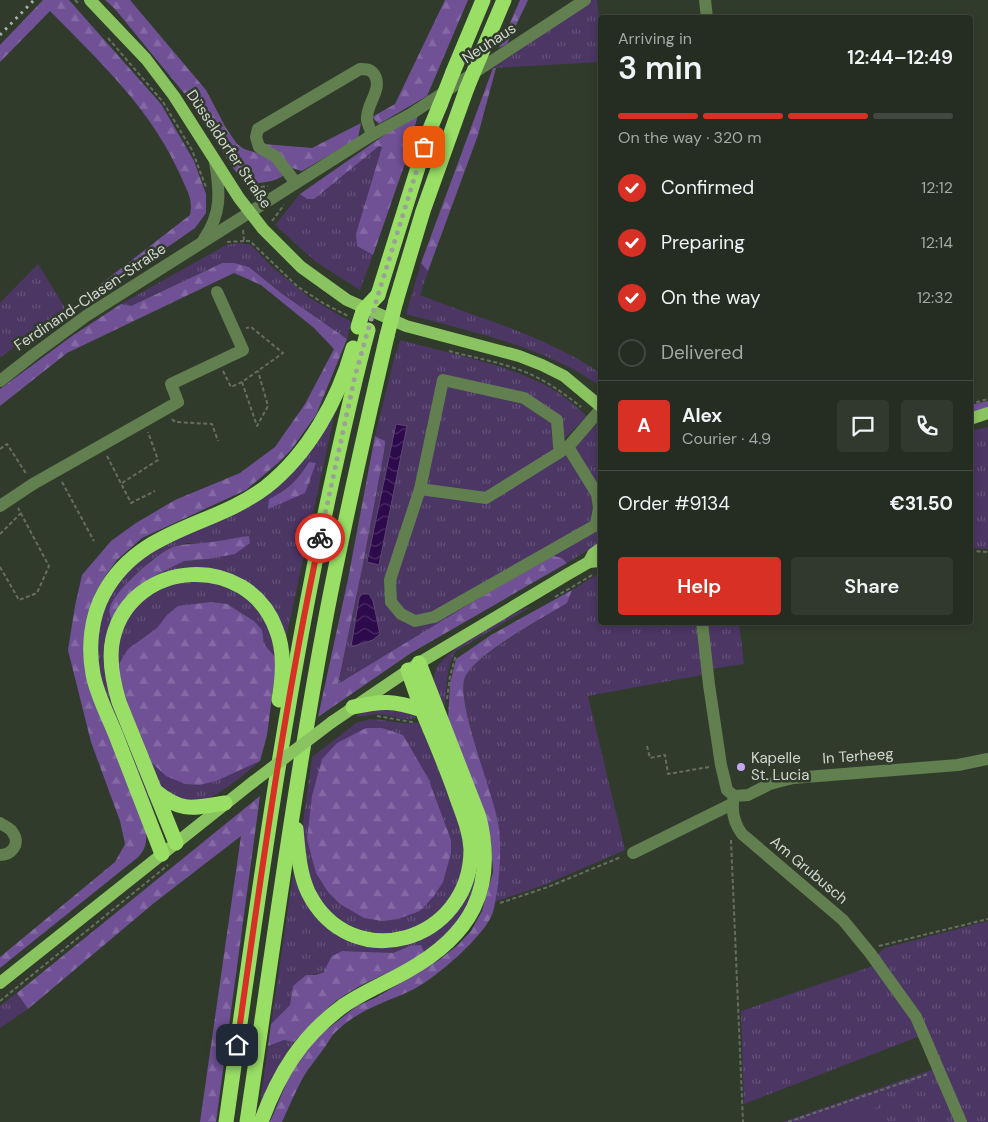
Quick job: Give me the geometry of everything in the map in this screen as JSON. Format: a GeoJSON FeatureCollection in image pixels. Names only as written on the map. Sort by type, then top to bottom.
{"type":"FeatureCollection","features":[{"type":"Feature","properties":{"kind":"highway"},"geometry":{"type":"LineString","coordinates":[[226,1122],[277,770],[309,587],[355,376],[363,329],[363,311],[378,295],[430,129],[483,0]]}},
{"type":"Feature","properties":{"kind":"highway"},"geometry":{"type":"LineString","coordinates":[[247,1122],[295,797],[325,624],[348,507],[387,336],[424,212],[467,88],[504,0]]}},
{"type":"Feature","properties":{"kind":"highway"},"geometry":{"type":"LineString","coordinates":[[168,858],[96,684],[91,638],[96,612],[108,586],[132,557],[158,540],[250,498],[289,466],[317,430],[363,329]]}},
{"type":"Feature","properties":{"kind":"highway"},"geometry":{"type":"LineString","coordinates":[[176,843],[118,702],[114,685],[111,651],[118,624],[132,602],[150,587],[182,575],[206,575],[226,579],[236,583],[253,595],[272,620],[280,644],[282,666],[282,682],[272,745],[277,770]]}},
{"type":"Feature","properties":{"kind":"highway"},"geometry":{"type":"LineString","coordinates":[[295,797],[302,878],[309,893],[324,915],[345,930],[373,940],[388,941],[414,935],[446,915],[459,896],[468,876],[470,849],[468,827],[414,667]]}},
{"type":"Feature","properties":{"kind":"highway"},"geometry":{"type":"LineString","coordinates":[[261,1122],[272,1093],[288,1064],[318,1027],[344,1005],[407,971],[444,947],[458,933],[474,907],[484,878],[484,835],[474,800],[428,712],[396,702],[353,707]]}},
{"type":"Feature","properties":{"kind":"highway"},"geometry":{"type":"LineString","coordinates":[[153,790],[168,801],[184,808],[225,803]]}},
{"type":"Feature","properties":{"kind":"main road","name":"Düsseldorfer Straße"},"geometry":{"type":"LineString","coordinates":[[90,0],[146,59],[174,96],[239,198],[263,229],[302,267],[347,300],[406,326],[519,356],[542,365],[564,376],[598,411]]}},
{"type":"Feature","properties":{"kind":"main road"},"geometry":{"type":"LineString","coordinates":[[973,418],[988,413]]}},
{"type":"Feature","properties":{"kind":"main road"},"geometry":{"type":"LineString","coordinates":[[0,983],[168,858],[176,843],[225,803],[332,722],[414,667],[594,562],[593,554],[598,550]]}},
{"type":"Feature","properties":{"kind":"street","name":"Neuhaus"},"geometry":{"type":"LineString","coordinates":[[411,114],[585,0]]}},
{"type":"Feature","properties":{"kind":"street"},"geometry":{"type":"LineString","coordinates":[[705,0],[707,15]]}},
{"type":"Feature","properties":{"kind":"street"},"geometry":{"type":"LineString","coordinates":[[293,179],[276,157],[259,147],[256,138],[258,130],[360,69],[371,71],[377,80],[377,87],[367,119],[372,136]]}},
{"type":"Feature","properties":{"kind":"street","name":"Ferdinand-Clasen-Straße"},"geometry":{"type":"LineString","coordinates":[[0,381],[86,316],[250,212],[293,179],[411,114]]}},
{"type":"Feature","properties":{"kind":"street","name":"Ferdinand-Clasen-Straße"},"geometry":{"type":"LineString","coordinates":[[201,243],[212,227],[216,216],[219,194],[215,162]]}},
{"type":"Feature","properties":{"kind":"street"},"geometry":{"type":"LineString","coordinates":[[0,506],[33,484],[178,402],[171,384],[243,350],[217,292]]}},
{"type":"Feature","properties":{"kind":"street"},"geometry":{"type":"LineString","coordinates":[[568,447],[559,446],[557,420],[524,398],[443,380],[420,489],[390,580],[391,602],[401,614],[415,621],[434,617],[596,525],[598,514]]}},
{"type":"Feature","properties":{"kind":"street"},"geometry":{"type":"LineString","coordinates":[[420,489],[486,498],[568,447],[598,411]]}},
{"type":"Feature","properties":{"kind":"street"},"geometry":{"type":"LineString","coordinates":[[568,447],[597,494],[598,501]]}},
{"type":"Feature","properties":{"kind":"street","name":"Am Grubusch"},"geometry":{"type":"LineString","coordinates":[[702,625],[721,765],[727,790],[733,800],[736,824],[742,834],[843,920],[870,953],[916,1017],[961,1122]]}},
{"type":"Feature","properties":{"kind":"street","name":"In Terheeg"},"geometry":{"type":"LineString","coordinates":[[633,853],[733,800],[770,784],[794,778],[958,765],[988,758]]}},
{"type":"Feature","properties":{"kind":"street"},"geometry":{"type":"LineString","coordinates":[[0,823],[15,834],[16,840],[12,852],[0,855]]}},
{"type":"Feature","properties":{"kind":"path"},"geometry":{"type":"LineString","coordinates":[[239,198],[253,188],[293,179]]}},
{"type":"Feature","properties":{"kind":"path"},"geometry":{"type":"LineString","coordinates":[[446,350],[518,369],[535,376],[598,411]]}},
{"type":"Feature","properties":{"kind":"path"},"geometry":{"type":"LineString","coordinates":[[242,382],[257,426],[268,406],[257,371]]}},
{"type":"Feature","properties":{"kind":"path"},"geometry":{"type":"LineString","coordinates":[[973,403],[988,399]]}},
{"type":"Feature","properties":{"kind":"path"},"geometry":{"type":"LineString","coordinates":[[165,409],[175,422],[212,424],[218,440]]}},
{"type":"Feature","properties":{"kind":"path"},"geometry":{"type":"LineString","coordinates":[[121,484],[158,460],[144,421]]}},
{"type":"Feature","properties":{"kind":"path"},"geometry":{"type":"LineString","coordinates":[[0,449],[7,444],[33,484]]}},
{"type":"Feature","properties":{"kind":"path"},"geometry":{"type":"LineString","coordinates":[[102,445],[131,502],[156,491]]}},
{"type":"Feature","properties":{"kind":"path"},"geometry":{"type":"LineString","coordinates":[[56,471],[94,541]]}},
{"type":"Feature","properties":{"kind":"path"},"geometry":{"type":"LineString","coordinates":[[0,534],[21,514],[49,566],[37,593],[19,600],[0,567]]}},
{"type":"Feature","properties":{"kind":"path"},"geometry":{"type":"LineString","coordinates":[[973,551],[988,552]]}},
{"type":"Feature","properties":{"kind":"path"},"geometry":{"type":"LineString","coordinates":[[550,599],[598,571]]}},
{"type":"Feature","properties":{"kind":"path"},"geometry":{"type":"LineString","coordinates":[[377,716],[412,722],[428,712],[447,705],[450,676],[456,654]]}},
{"type":"Feature","properties":{"kind":"path"},"geometry":{"type":"LineString","coordinates":[[647,746],[650,758],[664,755],[668,774],[721,765]]}},
{"type":"Feature","properties":{"kind":"path"},"geometry":{"type":"LineString","coordinates":[[736,824],[731,832],[743,1122]]}},
{"type":"Feature","properties":{"kind":"path"},"geometry":{"type":"LineString","coordinates":[[500,903],[548,887],[633,853]]}},
{"type":"Feature","properties":{"kind":"path"},"geometry":{"type":"LineString","coordinates":[[0,1001],[168,858]]}},
{"type":"Feature","properties":{"kind":"path"},"geometry":{"type":"LineString","coordinates":[[870,953],[879,946],[988,919]]}},
{"type":"Feature","properties":{"kind":"path"},"geometry":{"type":"LineString","coordinates":[[788,1122],[940,1070]]}},
{"type":"Feature","properties":{"kind":"green space"},"geometry":{"type":"Polygon","coordinates":[[[43,0],[69,0],[161,104],[194,161],[206,194],[206,213],[195,228],[100,294],[84,297],[190,215],[190,200],[170,155],[157,132],[141,110],[106,69],[50,11],[0,62],[0,45],[43,0]]]}},
{"type":"Feature","properties":{"kind":"green space"},"geometry":{"type":"Polygon","coordinates":[[[105,0],[130,0],[206,90],[226,128],[237,144],[244,149],[273,158],[285,174],[272,181],[247,186],[233,168],[188,98],[115,9],[105,0]]]}},
{"type":"Feature","properties":{"kind":"green space"},"geometry":{"type":"Polygon","coordinates":[[[445,0],[468,0],[427,96],[379,124],[372,117],[395,104],[445,0]]]}},
{"type":"Feature","properties":{"kind":"green space"},"geometry":{"type":"Polygon","coordinates":[[[520,0],[528,0],[507,44],[499,48],[520,0]]]}},
{"type":"Feature","properties":{"kind":"green space"},"geometry":{"type":"Polygon","coordinates":[[[592,0],[597,0],[598,62],[493,68],[592,0]]]}},
{"type":"Feature","properties":{"kind":"green space"},"geometry":{"type":"Polygon","coordinates":[[[493,68],[496,68],[478,135],[428,271],[421,263],[493,68]]]}},
{"type":"Feature","properties":{"kind":"green space"},"geometry":{"type":"Polygon","coordinates":[[[419,111],[405,163],[373,255],[357,246],[356,234],[382,147],[379,146],[314,199],[307,199],[300,194],[419,111]]]}},
{"type":"Feature","properties":{"kind":"green space"},"geometry":{"type":"Polygon","coordinates":[[[361,123],[358,138],[302,171],[292,168],[263,144],[312,148],[361,123]]]}},
{"type":"Feature","properties":{"kind":"green space"},"geometry":{"type":"Polygon","coordinates":[[[379,146],[382,147],[357,246],[373,255],[360,290],[316,262],[275,225],[300,194],[307,199],[379,146]]]}},
{"type":"Feature","properties":{"kind":"green space"},"geometry":{"type":"Polygon","coordinates":[[[240,243],[251,245],[272,267],[310,298],[351,322],[347,339],[281,293],[249,267],[222,263],[131,306],[121,304],[226,245],[240,243]]]}},
{"type":"Feature","properties":{"kind":"green space"},"geometry":{"type":"Polygon","coordinates":[[[222,263],[234,263],[249,267],[281,293],[347,339],[316,415],[291,450],[246,490],[142,538],[117,560],[96,592],[85,636],[146,829],[145,845],[137,858],[0,968],[0,957],[115,862],[125,844],[120,821],[91,742],[68,650],[82,575],[111,541],[136,523],[175,500],[240,473],[275,447],[305,404],[334,349],[314,328],[261,285],[234,273],[67,353],[0,406],[0,389],[72,336],[121,304],[131,306],[222,263]]]}},
{"type":"Feature","properties":{"kind":"green space"},"geometry":{"type":"Polygon","coordinates":[[[421,263],[428,271],[420,295],[513,329],[558,349],[598,372],[598,385],[555,360],[531,350],[481,334],[406,314],[421,263]]]}},
{"type":"Feature","properties":{"kind":"green space"},"geometry":{"type":"Polygon","coordinates":[[[38,264],[65,308],[0,357],[0,303],[38,264]]]}},
{"type":"Feature","properties":{"kind":"green space"},"geometry":{"type":"Polygon","coordinates":[[[400,340],[494,365],[530,378],[552,389],[587,416],[562,441],[574,448],[597,424],[598,544],[567,563],[562,558],[481,597],[338,685],[384,452],[382,439],[375,436],[400,340]]]}},
{"type":"Feature","properties":{"kind":"green space"},"geometry":{"type":"Polygon","coordinates":[[[988,401],[988,409],[973,413],[973,404],[988,401]]]}},
{"type":"Feature","properties":{"kind":"green space"},"geometry":{"type":"Polygon","coordinates":[[[337,403],[285,643],[277,621],[212,570],[188,568],[158,574],[184,561],[208,559],[250,543],[249,536],[209,543],[187,543],[171,548],[151,560],[128,581],[107,637],[155,804],[149,807],[101,684],[96,655],[96,630],[106,599],[133,559],[264,494],[337,403]]]}},
{"type":"Feature","properties":{"kind":"green space"},"geometry":{"type":"Polygon","coordinates":[[[988,427],[988,549],[973,548],[973,430],[988,427]]]}},
{"type":"Feature","properties":{"kind":"green space"},"geometry":{"type":"Polygon","coordinates":[[[375,436],[385,441],[384,452],[338,684],[481,597],[553,556],[562,558],[567,563],[411,653],[318,717],[348,579],[375,436]]]}},
{"type":"Feature","properties":{"kind":"green space"},"geometry":{"type":"Polygon","coordinates":[[[309,462],[316,463],[305,493],[268,509],[269,499],[292,484],[309,462]]]}},
{"type":"Feature","properties":{"kind":"green space"},"geometry":{"type":"Polygon","coordinates":[[[249,536],[250,543],[235,554],[184,561],[141,584],[126,598],[112,621],[109,609],[120,591],[137,573],[166,551],[183,545],[249,536]]]}},
{"type":"Feature","properties":{"kind":"green space"},"geometry":{"type":"Polygon","coordinates":[[[598,574],[598,625],[695,625],[702,675],[588,696],[625,850],[544,885],[494,902],[499,866],[497,829],[464,700],[463,685],[465,676],[483,657],[512,636],[567,603],[572,590],[598,574]]]}},
{"type":"Feature","properties":{"kind":"green space"},"geometry":{"type":"Polygon","coordinates":[[[178,580],[226,584],[246,595],[272,630],[275,657],[264,644],[262,631],[167,615],[157,628],[128,649],[122,700],[116,647],[125,623],[138,603],[178,580]]]}},
{"type":"Feature","properties":{"kind":"green space"},"geometry":{"type":"Polygon","coordinates":[[[572,590],[567,603],[528,626],[484,656],[466,675],[463,686],[470,726],[496,815],[500,838],[497,893],[493,912],[488,922],[458,956],[422,985],[374,1006],[347,1022],[337,1031],[307,1071],[282,1122],[270,1122],[289,1077],[305,1051],[321,1034],[357,1006],[377,997],[439,960],[458,945],[471,931],[482,911],[493,872],[491,841],[483,811],[448,721],[450,683],[456,659],[491,635],[572,590]]]}},
{"type":"Feature","properties":{"kind":"green space"},"geometry":{"type":"Polygon","coordinates":[[[211,602],[227,604],[254,621],[262,630],[264,644],[275,657],[275,673],[267,735],[260,761],[216,781],[200,785],[185,784],[166,776],[151,762],[122,700],[119,664],[128,649],[157,628],[167,615],[178,606],[211,602]]]}},
{"type":"Feature","properties":{"kind":"green space"},"geometry":{"type":"Polygon","coordinates":[[[531,607],[456,651],[450,663],[445,705],[438,707],[434,678],[436,669],[442,661],[479,632],[509,615],[531,607]]]}},
{"type":"Feature","properties":{"kind":"green space"},"geometry":{"type":"Polygon","coordinates":[[[707,625],[739,625],[744,664],[710,669],[707,625]]]}},
{"type":"Feature","properties":{"kind":"green space"},"geometry":{"type":"Polygon","coordinates":[[[380,706],[410,711],[417,717],[403,719],[383,714],[355,716],[380,706]]]}},
{"type":"Feature","properties":{"kind":"green space"},"geometry":{"type":"Polygon","coordinates":[[[370,719],[407,723],[419,722],[455,810],[465,852],[457,888],[439,914],[408,931],[390,934],[370,933],[346,924],[324,907],[308,883],[302,830],[312,757],[356,723],[370,719]]]}},
{"type":"Feature","properties":{"kind":"green space"},"geometry":{"type":"Polygon","coordinates":[[[366,728],[382,728],[403,735],[428,778],[451,840],[451,853],[443,882],[434,896],[420,911],[398,919],[383,921],[364,918],[340,904],[328,892],[316,873],[307,839],[312,796],[322,759],[337,743],[366,728]]]}},
{"type":"Feature","properties":{"kind":"green space"},"geometry":{"type":"Polygon","coordinates":[[[260,761],[225,789],[194,803],[179,799],[158,787],[151,762],[243,768],[260,761]]]}},
{"type":"Feature","properties":{"kind":"green space"},"geometry":{"type":"Polygon","coordinates":[[[260,796],[216,1122],[200,1122],[241,836],[154,903],[28,1009],[17,993],[260,796]]]}},
{"type":"Feature","properties":{"kind":"green space"},"geometry":{"type":"Polygon","coordinates":[[[473,814],[479,878],[461,923],[425,954],[410,946],[393,953],[342,951],[323,972],[306,975],[293,986],[290,1005],[271,1024],[294,868],[309,905],[378,943],[454,910],[473,814]]]}},
{"type":"Feature","properties":{"kind":"green space"},"geometry":{"type":"Polygon","coordinates":[[[988,921],[988,1122],[966,1122],[878,954],[885,948],[988,921]]]}},
{"type":"Feature","properties":{"kind":"green space"},"geometry":{"type":"Polygon","coordinates":[[[421,945],[425,954],[346,994],[325,1010],[294,1042],[284,1040],[268,1046],[271,1024],[290,1005],[293,986],[306,975],[316,975],[324,972],[331,957],[342,951],[393,953],[410,946],[421,945]]]}},
{"type":"Feature","properties":{"kind":"green space"},"geometry":{"type":"Polygon","coordinates":[[[873,966],[907,1010],[920,1036],[744,1104],[741,1011],[873,966]]]}},
{"type":"Feature","properties":{"kind":"green space"},"geometry":{"type":"Polygon","coordinates":[[[17,993],[28,1009],[0,1028],[0,1006],[17,993]]]}},
{"type":"Feature","properties":{"kind":"green space"},"geometry":{"type":"Polygon","coordinates":[[[284,1040],[294,1042],[283,1059],[260,1105],[268,1046],[284,1040]]]}},
{"type":"Feature","properties":{"kind":"green space"},"geometry":{"type":"Polygon","coordinates":[[[934,1069],[956,1122],[783,1122],[934,1069]]]}},
{"type":"Feature","properties":{"kind":"green space"},"geometry":{"type":"Polygon","coordinates":[[[873,1093],[878,1107],[874,1108],[879,1122],[847,1122],[840,1105],[873,1093]]]}},
{"type":"Feature","properties":{"kind":"green space"},"geometry":{"type":"Polygon","coordinates":[[[833,1109],[837,1122],[795,1122],[833,1109]]]}},
{"type":"Feature","properties":{"kind":"water"},"geometry":{"type":"Polygon","coordinates":[[[396,424],[407,426],[379,565],[367,562],[396,424]]]}},
{"type":"Feature","properties":{"kind":"water"},"geometry":{"type":"Polygon","coordinates":[[[362,594],[369,594],[373,601],[380,634],[373,640],[351,647],[359,598],[362,594]]]}},
{"type":"Feature","properties":{"kind":"railway"},"geometry":{"type":"LineString","coordinates":[[0,35],[34,0]]}},
{"type":"Feature","properties":{"kind":"way so far"},"geometry":{"type":"LineString","coordinates":[[320,538],[355,376],[424,147]]}},
{"type":"Feature","properties":{"kind":"place","name":"Kapelle St. Lucia"},"geometry":{"type":"Point","coordinates":[741,767]}},
{"type":"Feature","properties":{"kind":"route"},"geometry":{"type":"LineString","coordinates":[[237,1045],[277,770],[309,587],[320,538]]}}]}
